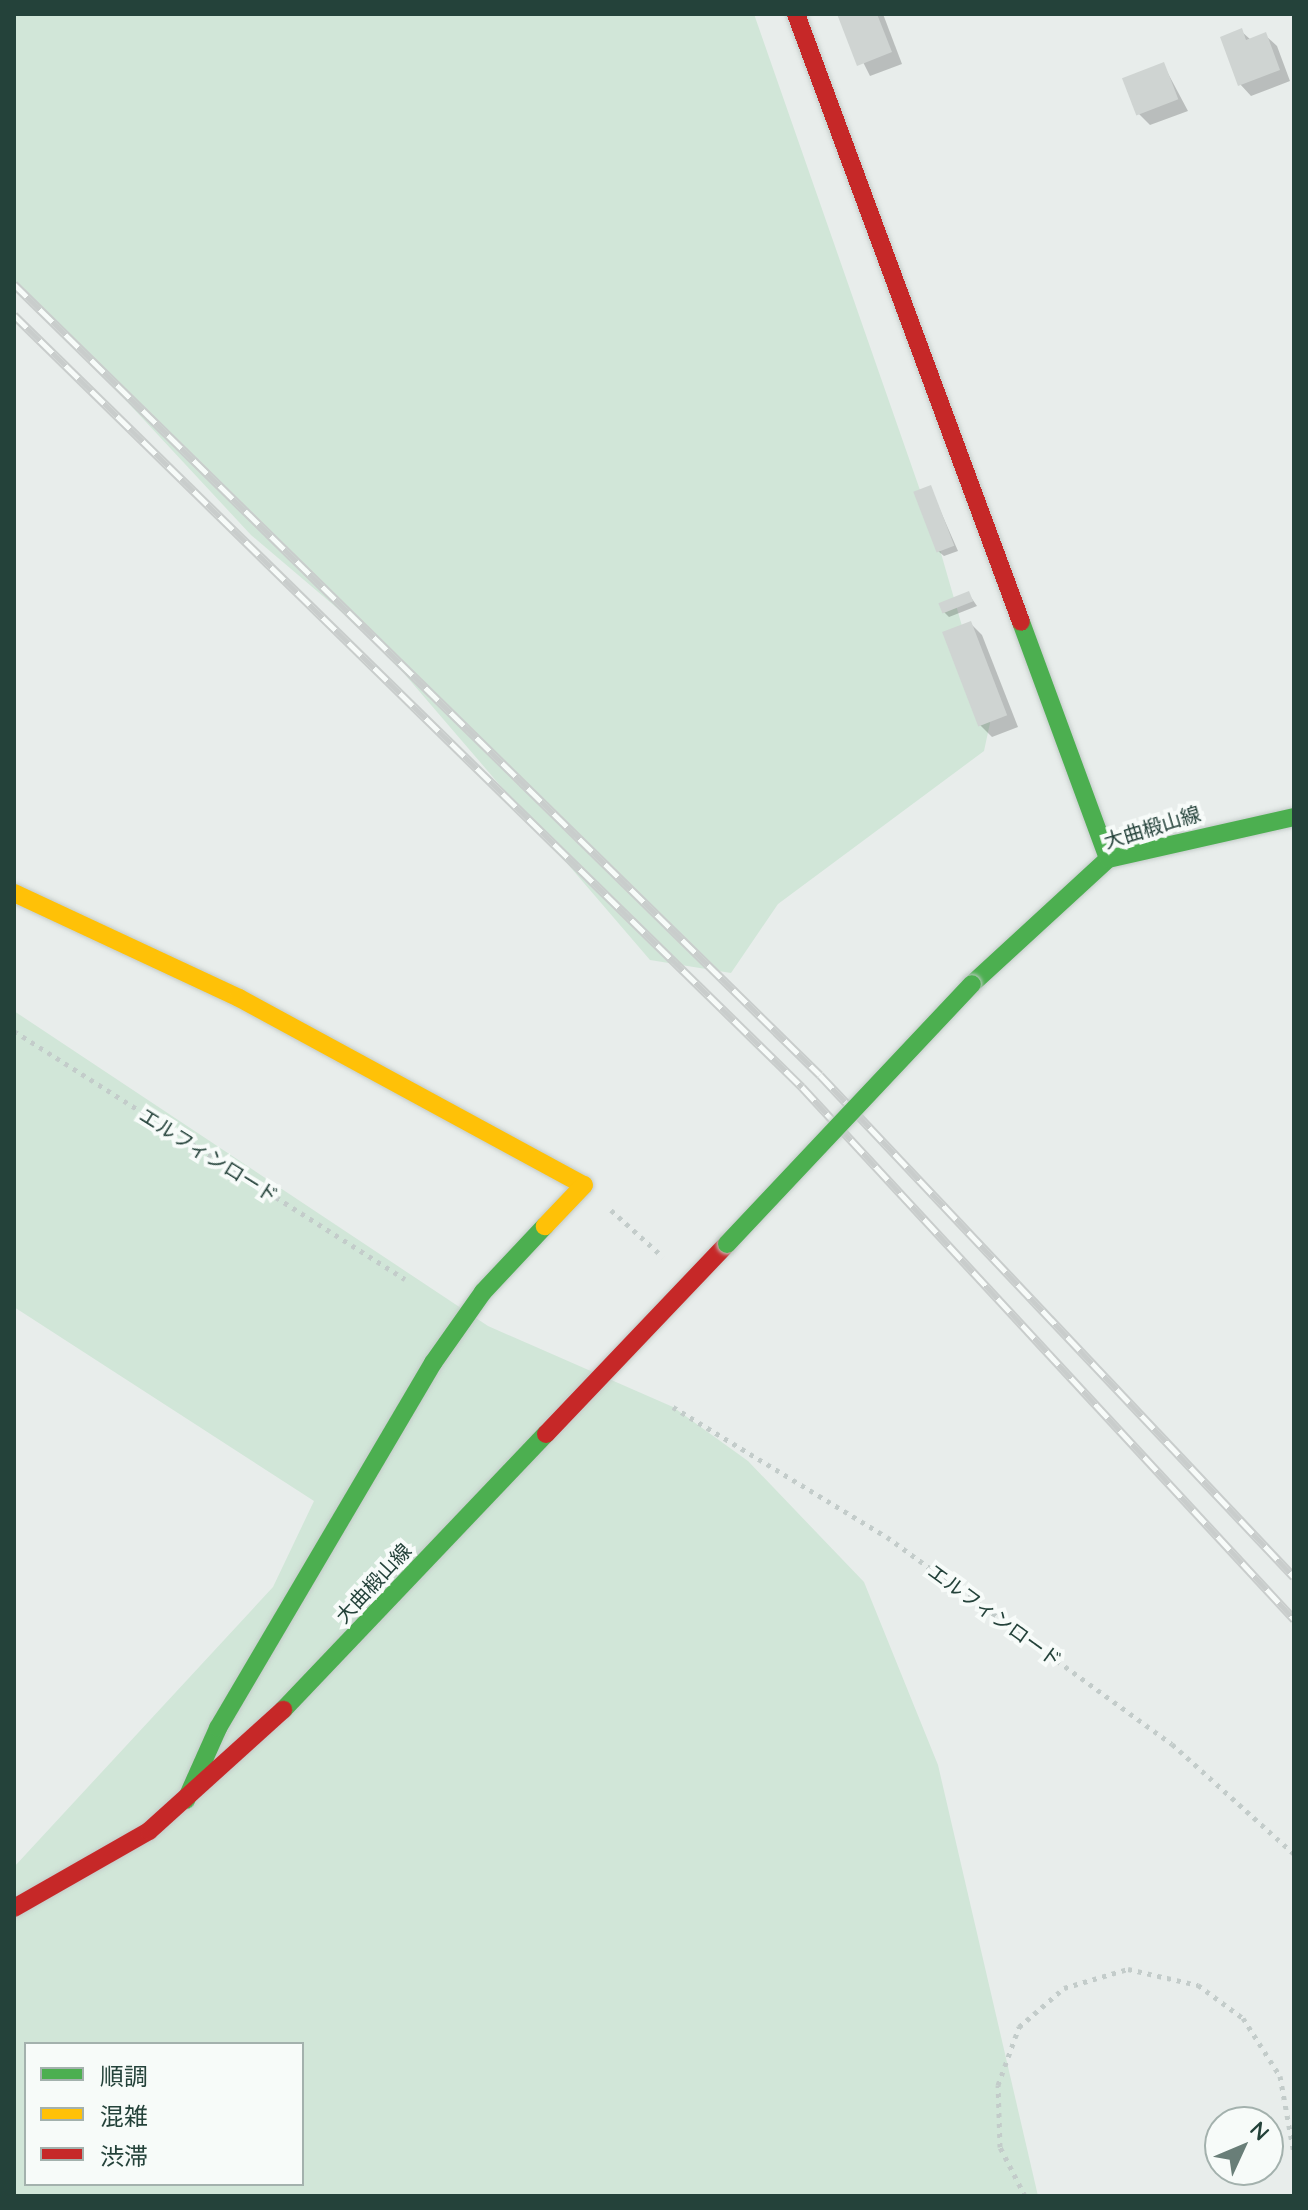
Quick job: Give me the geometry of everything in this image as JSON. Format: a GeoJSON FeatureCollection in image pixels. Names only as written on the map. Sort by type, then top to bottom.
{"type":"FeatureCollection","features":[{"type":"Feature","properties":{"kind":"street"},"geometry":{"type":"LineString","coordinates":[[796,14],[1108,859]]}},
{"type":"Feature","properties":{"kind":"street","name":"大曲椴山線"},"geometry":{"type":"LineString","coordinates":[[14,1908],[149,1831],[243,1752],[972,984],[1108,859],[1294,817]]}},
{"type":"Feature","properties":{"kind":"street"},"geometry":{"type":"LineString","coordinates":[[14,893],[239,998],[584,1185],[483,1292],[433,1363],[218,1728],[186,1800]]}},
{"type":"Feature","properties":{"kind":"path","name":"エルフィンロード"},"geometry":{"type":"LineString","coordinates":[[14,1031],[405,1279]]}},
{"type":"Feature","properties":{"kind":"path"},"geometry":{"type":"LineString","coordinates":[[584,1185],[691,1282]]}},
{"type":"Feature","properties":{"kind":"path","name":"エルフィンロード"},"geometry":{"type":"LineString","coordinates":[[673,1407],[887,1537],[1172,1744],[1294,1854]]}},
{"type":"Feature","properties":{"kind":"path"},"geometry":{"type":"LineString","coordinates":[[1025,2196],[999,2132],[998,2085],[1019,2027],[1064,1988],[1128,1969],[1198,1985],[1243,2018],[1280,2076],[1294,2154]]}},
{"type":"Feature","properties":{"kind":"green space"},"geometry":{"type":"Polygon","coordinates":[[[14,14],[754,14],[936,536],[990,723],[984,751],[778,904],[731,973],[650,960],[377,642],[251,535],[14,280],[14,14]]]}},
{"type":"Feature","properties":{"kind":"green space"},"geometry":{"type":"Polygon","coordinates":[[[14,1011],[488,1326],[673,1407],[748,1461],[864,1582],[938,1765],[1038,2196],[14,2196],[14,1867],[273,1587],[314,1501],[14,1307],[14,1011]]]}},
{"type":"Feature","properties":{"kind":"building"},"geometry":{"type":"Polygon","coordinates":[[[837,14],[877,14],[892,52],[857,66],[837,14]]]}},
{"type":"Feature","properties":{"kind":"building"},"geometry":{"type":"Polygon","coordinates":[[[1242,28],[1246,40],[1266,32],[1280,70],[1238,86],[1220,37],[1242,28]]]}},
{"type":"Feature","properties":{"kind":"building"},"geometry":{"type":"Polygon","coordinates":[[[1164,62],[1178,99],[1136,115],[1122,78],[1164,62]]]}},
{"type":"Feature","properties":{"kind":"building"},"geometry":{"type":"Polygon","coordinates":[[[931,485],[954,546],[937,552],[913,492],[931,485]]]}},
{"type":"Feature","properties":{"kind":"building"},"geometry":{"type":"Polygon","coordinates":[[[969,591],[973,601],[943,614],[938,603],[969,591]]]}},
{"type":"Feature","properties":{"kind":"building"},"geometry":{"type":"Polygon","coordinates":[[[971,621],[1007,715],[978,726],[942,632],[971,621]]]}},
{"type":"Feature","properties":{"kind":"railway"},"geometry":{"type":"LineString","coordinates":[[14,284],[820,1075],[1294,1577]]}},
{"type":"Feature","properties":{"kind":"railway"},"geometry":{"type":"LineString","coordinates":[[14,315],[802,1087],[1294,1619]]}},
{"type":"Feature","properties":{"kind":"traffic: fast"},"geometry":{"type":"LineString","coordinates":[[1021,622],[1108,859]]}},
{"type":"Feature","properties":{"kind":"traffic: fast"},"geometry":{"type":"LineString","coordinates":[[972,984],[1108,859],[1294,817]]}},
{"type":"Feature","properties":{"kind":"traffic: fast"},"geometry":{"type":"LineString","coordinates":[[727,1244],[972,984]]}},
{"type":"Feature","properties":{"kind":"traffic: fast"},"geometry":{"type":"LineString","coordinates":[[186,1800],[218,1728],[433,1363],[483,1292],[545,1226]]}},
{"type":"Feature","properties":{"kind":"traffic: fast"},"geometry":{"type":"LineString","coordinates":[[283,1710],[546,1434]]}},
{"type":"Feature","properties":{"kind":"traffic: slow"},"geometry":{"type":"LineString","coordinates":[[14,893],[239,998],[584,1185],[545,1226]]}},
{"type":"Feature","properties":{"kind":"traffic: jam"},"geometry":{"type":"LineString","coordinates":[[796,14],[1021,622]]}},
{"type":"Feature","properties":{"kind":"traffic: jam"},"geometry":{"type":"LineString","coordinates":[[546,1434],[727,1244]]}},
{"type":"Feature","properties":{"kind":"traffic: jam"},"geometry":{"type":"LineString","coordinates":[[14,1908],[149,1831],[283,1710]]}}]}
